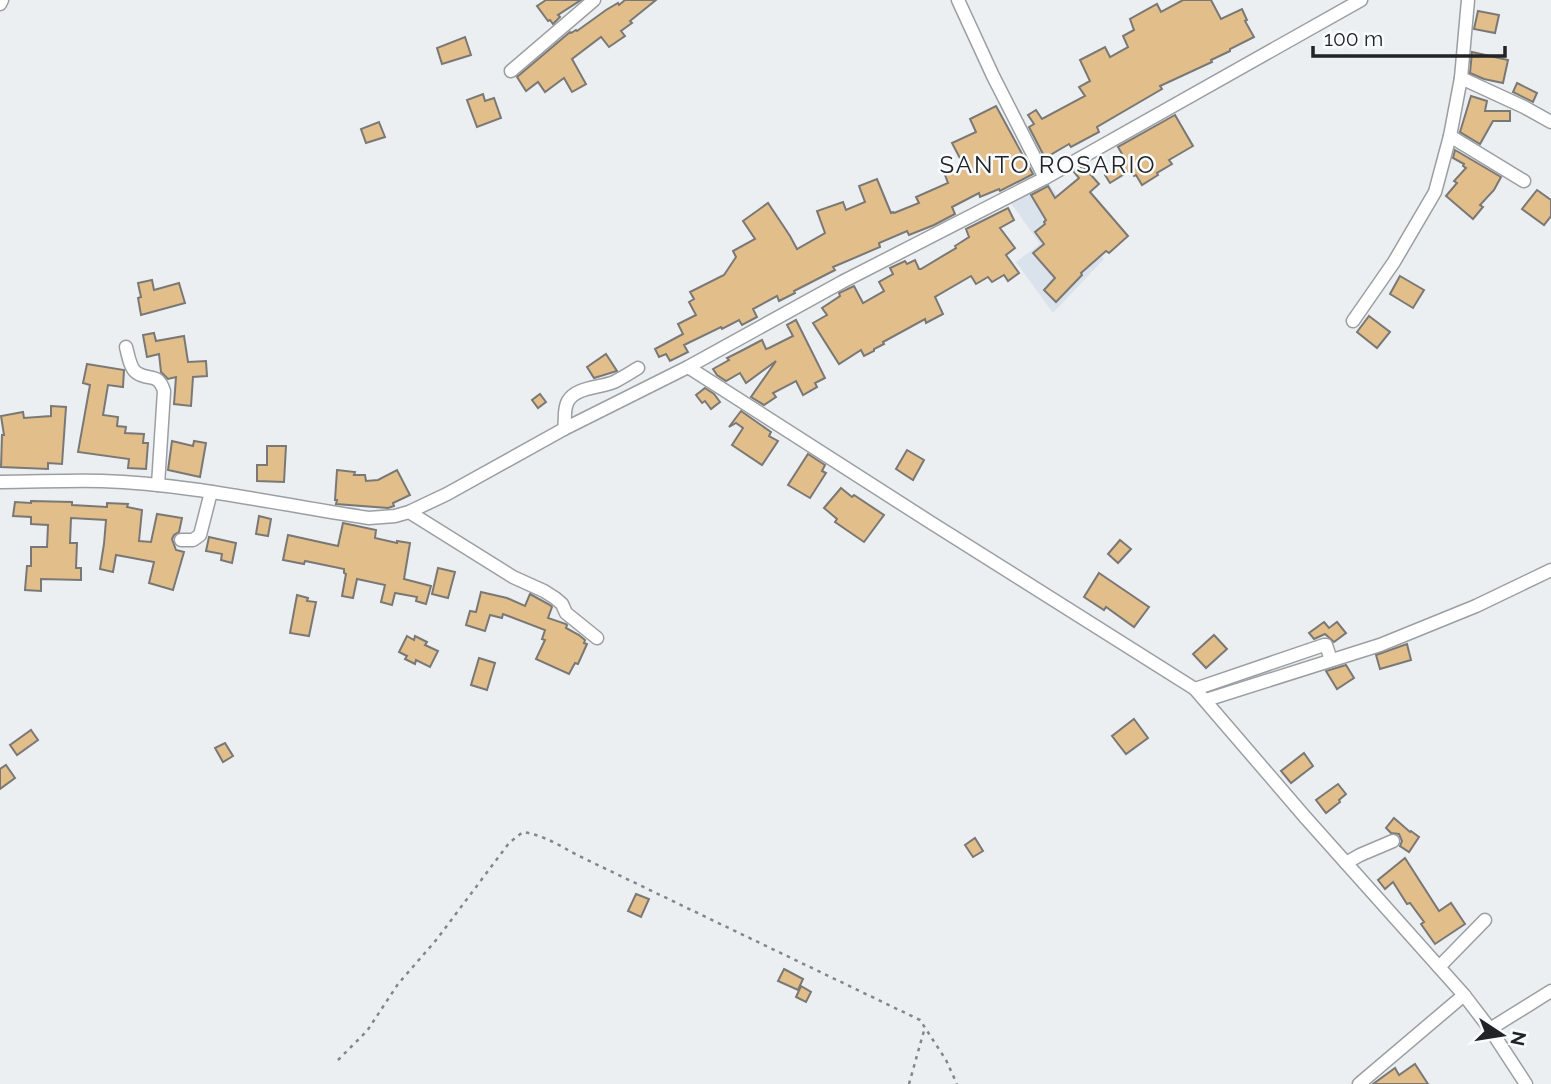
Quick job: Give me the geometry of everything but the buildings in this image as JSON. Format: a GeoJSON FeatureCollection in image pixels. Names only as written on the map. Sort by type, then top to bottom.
{"type":"FeatureCollection","features":[{"type":"Feature","properties":{"kind":"street"},"geometry":{"type":"LineString","coordinates":[[511,71],[594,0]]}},
{"type":"Feature","properties":{"kind":"street"},"geometry":{"type":"LineString","coordinates":[[958,0],[1045,178]]}},
{"type":"Feature","properties":{"kind":"street"},"geometry":{"type":"LineString","coordinates":[[0,482],[101,481],[158,485],[369,518],[409,512],[564,429],[688,367],[842,282],[1045,178],[1362,0]]}},
{"type":"Feature","properties":{"kind":"street"},"geometry":{"type":"LineString","coordinates":[[1353,321],[1394,262],[1435,192],[1450,136],[1461,78],[1468,0]]}},
{"type":"Feature","properties":{"kind":"street"},"geometry":{"type":"LineString","coordinates":[[1461,78],[1551,122]]}},
{"type":"Feature","properties":{"kind":"street"},"geometry":{"type":"LineString","coordinates":[[1450,136],[1524,181]]}},
{"type":"Feature","properties":{"kind":"street"},"geometry":{"type":"LineString","coordinates":[[125,347],[137,374],[158,380],[163,391],[158,485]]}},
{"type":"Feature","properties":{"kind":"street"},"geometry":{"type":"LineString","coordinates":[[688,367],[1195,689],[1464,995],[1527,1084]]}},
{"type":"Feature","properties":{"kind":"street"},"geometry":{"type":"LineString","coordinates":[[564,429],[566,405],[575,393],[611,383],[638,368]]}},
{"type":"Feature","properties":{"kind":"street"},"geometry":{"type":"LineString","coordinates":[[181,540],[193,540],[200,535],[211,492]]}},
{"type":"Feature","properties":{"kind":"street"},"geometry":{"type":"LineString","coordinates":[[409,512],[513,577],[544,590],[562,604],[566,613],[597,638]]}},
{"type":"Feature","properties":{"kind":"street"},"geometry":{"type":"LineString","coordinates":[[1206,700],[1380,645],[1476,606],[1551,570]]}},
{"type":"Feature","properties":{"kind":"street"},"geometry":{"type":"LineString","coordinates":[[1195,689],[1324,645],[1331,660]]}},
{"type":"Feature","properties":{"kind":"street"},"geometry":{"type":"LineString","coordinates":[[1346,863],[1394,841]]}},
{"type":"Feature","properties":{"kind":"street"},"geometry":{"type":"LineString","coordinates":[[1439,967],[1485,920]]}},
{"type":"Feature","properties":{"kind":"street"},"geometry":{"type":"LineString","coordinates":[[1490,1029],[1551,991]]}},
{"type":"Feature","properties":{"kind":"street"},"geometry":{"type":"LineString","coordinates":[[1359,1084],[1464,995]]}},
{"type":"Feature","properties":{"kind":"path"},"geometry":{"type":"LineString","coordinates":[[338,1060],[367,1031],[398,984],[437,939],[509,843],[523,832],[549,839],[577,855],[920,1020],[946,1059],[957,1084]]}},
{"type":"Feature","properties":{"kind":"path"},"geometry":{"type":"LineString","coordinates":[[909,1084],[925,1027]]}},
{"type":"Feature","properties":{"kind":"shaded area"},"geometry":{"type":"Polygon","coordinates":[[[1047,181],[1056,197],[1104,259],[1053,313],[1016,262],[1040,244],[1011,203],[1047,181]]]}},
{"type":"Feature","properties":{"kind":"district","name":"SANTO ROSARIO"},"geometry":{"type":"Point","coordinates":[1048,165]}}]}
